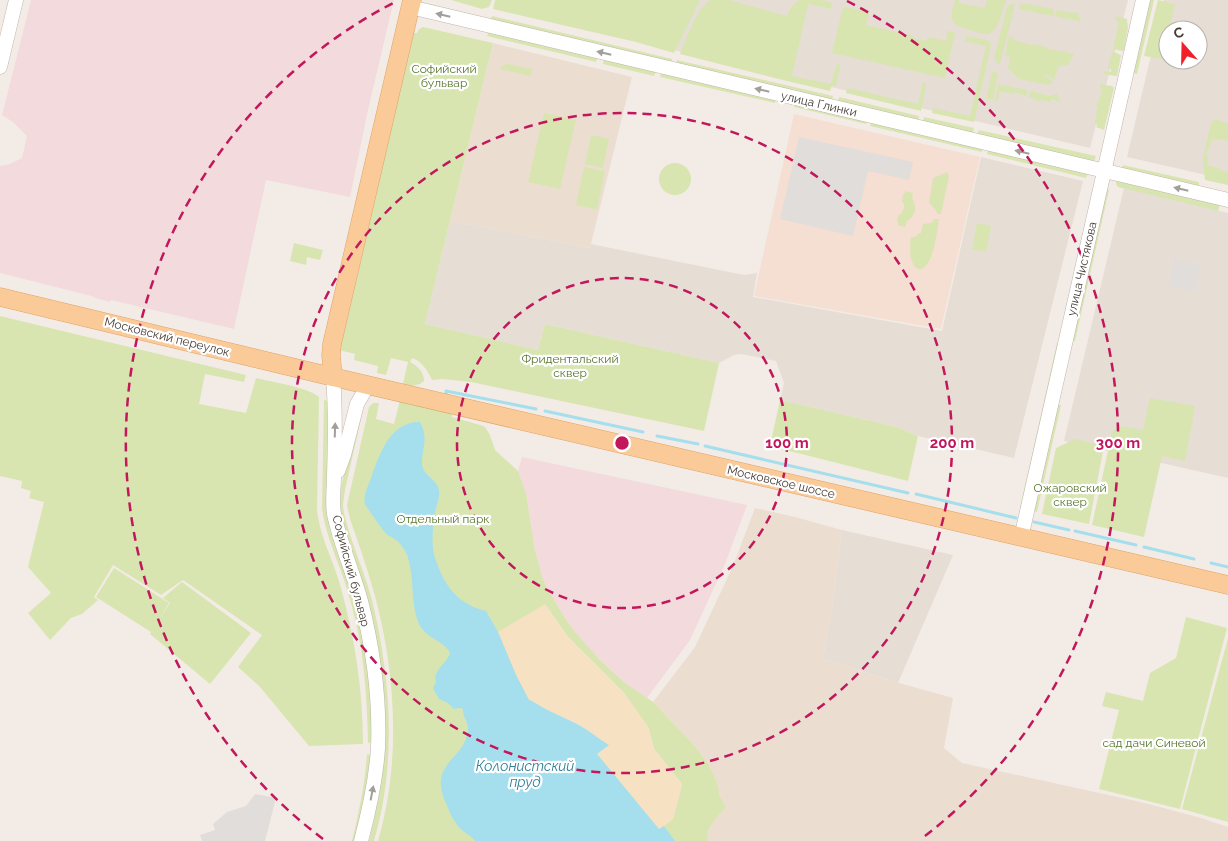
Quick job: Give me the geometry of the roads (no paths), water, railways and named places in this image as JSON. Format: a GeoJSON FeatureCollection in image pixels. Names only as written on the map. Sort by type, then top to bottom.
{"type":"FeatureCollection","features":[{"type":"Feature","properties":{"kind":"main road","name":"Софийский бульвар"},"geometry":{"type":"LineString","coordinates":[[333,377],[332,344],[411,4]]}},
{"type":"Feature","properties":{"kind":"main road","name":"Московский переулок"},"geometry":{"type":"LineString","coordinates":[[0,297],[333,377]]}},
{"type":"Feature","properties":{"kind":"main road","name":"Московское шоссе"},"geometry":{"type":"LineString","coordinates":[[333,377],[1228,585]]}},
{"type":"Feature","properties":{"kind":"street"},"geometry":{"type":"LineString","coordinates":[[0,67],[16,0]]}},
{"type":"Feature","properties":{"kind":"street","name":"улица Чистякова"},"geometry":{"type":"LineString","coordinates":[[1022,538],[1143,0]]}},
{"type":"Feature","properties":{"kind":"street","name":"улица Глинки"},"geometry":{"type":"LineString","coordinates":[[411,4],[1228,200]]}},
{"type":"Feature","properties":{"kind":"street","name":"Софийский бульвар"},"geometry":{"type":"LineString","coordinates":[[333,377],[336,410],[334,512],[365,619],[378,712],[378,749],[374,782],[361,841]]}},
{"type":"Feature","properties":{"kind":"street","name":"Софийский бульвар"},"geometry":{"type":"LineString","coordinates":[[334,479],[344,455],[357,404],[368,385]]}},
{"type":"Feature","properties":{"kind":"water","name":"Колонистский пруд"},"geometry":{"type":"Polygon","coordinates":[[[415,422],[420,422],[424,433],[423,467],[436,483],[439,491],[434,517],[433,550],[446,582],[462,600],[469,605],[486,611],[498,632],[529,700],[581,726],[609,745],[597,754],[659,829],[664,826],[675,841],[475,841],[455,821],[442,793],[441,777],[446,766],[464,744],[468,728],[463,709],[454,709],[448,703],[439,699],[433,688],[436,682],[436,674],[450,653],[444,645],[426,633],[419,624],[414,607],[411,572],[407,555],[399,543],[383,530],[365,505],[367,488],[386,443],[398,429],[415,422]]]}},
{"type":"Feature","properties":{"kind":"waterway"},"geometry":{"type":"LineString","coordinates":[[446,394],[446,391],[536,409]]}},
{"type":"Feature","properties":{"kind":"waterway"},"geometry":{"type":"LineString","coordinates":[[545,411],[643,432]]}},
{"type":"Feature","properties":{"kind":"waterway"},"geometry":{"type":"LineString","coordinates":[[657,436],[698,444]]}},
{"type":"Feature","properties":{"kind":"waterway"},"geometry":{"type":"LineString","coordinates":[[705,446],[908,493]]}},
{"type":"Feature","properties":{"kind":"waterway"},"geometry":{"type":"LineString","coordinates":[[916,494],[1016,518]]}},
{"type":"Feature","properties":{"kind":"waterway"},"geometry":{"type":"LineString","coordinates":[[1034,522],[1069,530]]}},
{"type":"Feature","properties":{"kind":"waterway"},"geometry":{"type":"LineString","coordinates":[[1075,531],[1136,545]]}},
{"type":"Feature","properties":{"kind":"waterway"},"geometry":{"type":"LineString","coordinates":[[1144,547],[1194,559]]}},
{"type":"Feature","properties":{"kind":"waterway"},"geometry":{"type":"LineString","coordinates":[[1211,563],[1228,567]]}},
{"type":"Feature","properties":{"kind":"park label","name":"Фридентальский сквер"},"geometry":{"type":"Point","coordinates":[570,366]}},
{"type":"Feature","properties":{"kind":"park label","name":"Ожаровский сквер"},"geometry":{"type":"Point","coordinates":[1070,495]}},
{"type":"Feature","properties":{"kind":"park label","name":"Отдельный парк"},"geometry":{"type":"Point","coordinates":[443,519]}},
{"type":"Feature","properties":{"kind":"park label","name":"сад дачи Синевой"},"geometry":{"type":"Point","coordinates":[1154,743]}}]}
